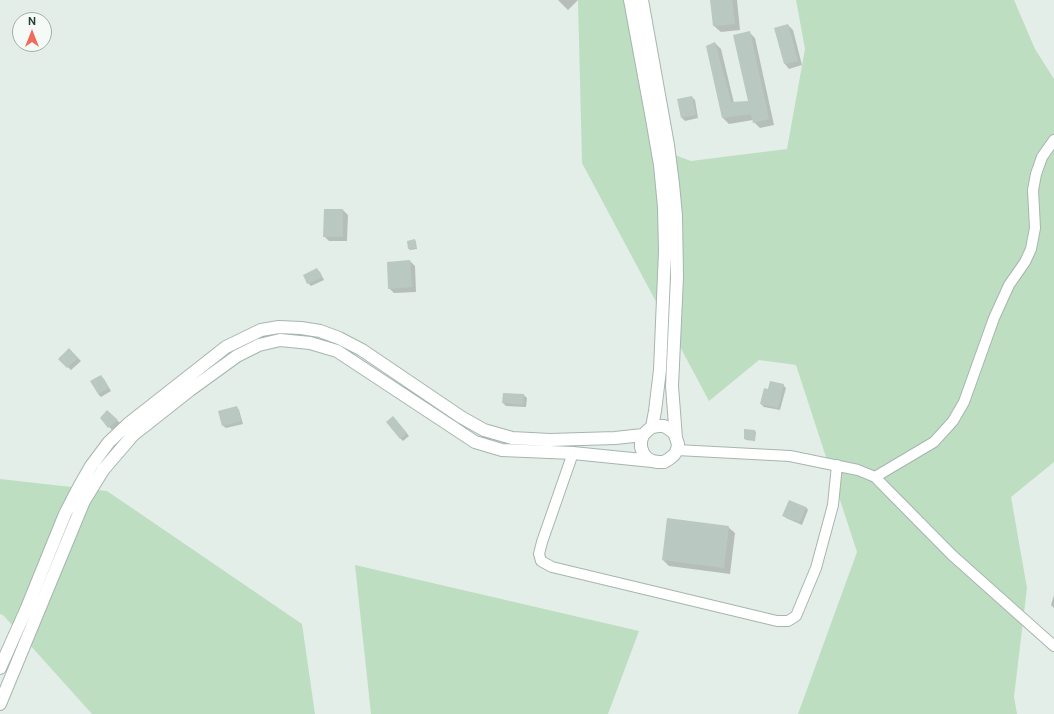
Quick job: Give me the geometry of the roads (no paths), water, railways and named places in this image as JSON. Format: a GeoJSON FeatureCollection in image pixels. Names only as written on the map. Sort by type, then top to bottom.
{"type":"FeatureCollection","features":[{"type":"Feature","properties":{"kind":"street"},"geometry":{"type":"LineString","coordinates":[[630,0],[658,150],[664,207],[665,251],[660,370],[655,412],[641,441],[643,453],[652,461]]}},
{"type":"Feature","properties":{"kind":"street"},"geometry":{"type":"LineString","coordinates":[[0,704],[84,501],[103,470],[133,435],[190,390],[237,356],[259,345],[280,340],[310,343],[337,351],[475,442],[502,450],[574,453],[658,462],[664,462],[674,455],[676,444],[672,386],[677,277],[676,210],[668,145],[642,0]]}},
{"type":"Feature","properties":{"kind":"street"},"geometry":{"type":"LineString","coordinates":[[875,477],[934,442],[953,421],[964,402],[994,318],[1009,285],[1031,249],[1035,228],[1033,190],[1035,179],[1042,157],[1054,140]]}},
{"type":"Feature","properties":{"kind":"street"},"geometry":{"type":"LineString","coordinates":[[0,668],[69,507],[88,472],[109,442],[162,396],[226,347],[261,330],[279,327],[301,328],[339,338],[362,350],[484,430],[512,438],[550,440],[615,438],[647,431],[658,426],[664,426],[674,433],[676,444]]}},
{"type":"Feature","properties":{"kind":"street"},"geometry":{"type":"LineString","coordinates":[[676,444],[790,456],[858,470],[875,477],[952,556],[1054,646]]}},
{"type":"Feature","properties":{"kind":"street"},"geometry":{"type":"LineString","coordinates":[[574,453],[542,542],[540,554],[542,561],[552,567],[777,620],[788,620],[796,616],[816,568],[833,505],[837,465]]}}]}
